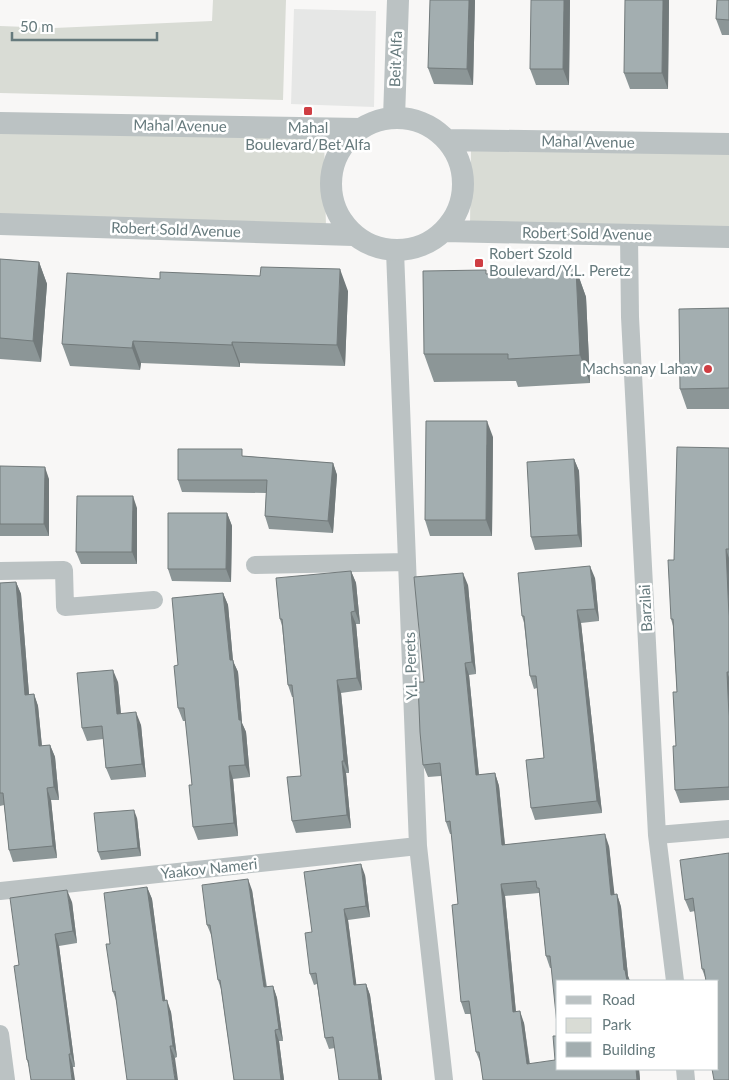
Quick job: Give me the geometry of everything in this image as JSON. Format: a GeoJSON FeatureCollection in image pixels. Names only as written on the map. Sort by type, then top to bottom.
{"type":"FeatureCollection","features":[{"type":"Feature","properties":{"kind":"street","name":"Beit Alfa"},"geometry":{"type":"LineString","coordinates":[[394,118],[398,0]]}},
{"type":"Feature","properties":{"kind":"street"},"geometry":{"type":"LineString","coordinates":[[394,118],[414,120],[432,128],[447,140],[458,157],[463,176],[462,196],[456,215],[445,231],[421,246],[395,251],[372,247],[353,235],[339,219],[332,200],[330,180],[335,160],[345,142],[360,129],[377,121],[394,118]]}},
{"type":"Feature","properties":{"kind":"street","name":"Mahal Avenue"},"geometry":{"type":"LineString","coordinates":[[0,123],[360,129]]}},
{"type":"Feature","properties":{"kind":"street","name":"Mahal Avenue"},"geometry":{"type":"LineString","coordinates":[[447,140],[729,144]]}},
{"type":"Feature","properties":{"kind":"street","name":"Robert Sold Avenue"},"geometry":{"type":"LineString","coordinates":[[0,224],[353,235]]}},
{"type":"Feature","properties":{"kind":"street","name":"Robert Sold Avenue"},"geometry":{"type":"LineString","coordinates":[[445,231],[729,237]]}},
{"type":"Feature","properties":{"kind":"street","name":"Barzilai"},"geometry":{"type":"LineString","coordinates":[[628,235],[630,317],[657,835],[674,980]]}},
{"type":"Feature","properties":{"kind":"street","name":"Y.L. Perets"},"geometry":{"type":"LineString","coordinates":[[395,251],[418,846],[444,1080]]}},
{"type":"Feature","properties":{"kind":"street"},"geometry":{"type":"LineString","coordinates":[[255,565],[407,562]]}},
{"type":"Feature","properties":{"kind":"street"},"geometry":{"type":"LineString","coordinates":[[0,571],[64,570],[65,606],[154,600]]}},
{"type":"Feature","properties":{"kind":"street"},"geometry":{"type":"LineString","coordinates":[[657,835],[729,829]]}},
{"type":"Feature","properties":{"kind":"street","name":"Yaakov Nameri"},"geometry":{"type":"LineString","coordinates":[[0,891],[418,846]]}},
{"type":"Feature","properties":{"kind":"street"},"geometry":{"type":"LineString","coordinates":[[0,1034],[6,1080]]}},
{"type":"Feature","properties":{"kind":"shaded area"},"geometry":{"type":"Polygon","coordinates":[[[294,9],[376,11],[374,107],[291,104],[294,9]]]}},
{"type":"Feature","properties":{"kind":"green space"},"geometry":{"type":"Polygon","coordinates":[[[213,0],[286,0],[283,100],[0,93],[0,26],[54,28],[212,21],[213,0]]]}},
{"type":"Feature","properties":{"kind":"green space"},"geometry":{"type":"Polygon","coordinates":[[[0,126],[324,134],[326,228],[0,223],[0,126]]]}},
{"type":"Feature","properties":{"kind":"green space"},"geometry":{"type":"Polygon","coordinates":[[[471,147],[729,150],[729,230],[470,225],[471,147]]]}},
{"type":"Feature","properties":{"kind":"building"},"geometry":{"type":"Polygon","coordinates":[[[430,0],[469,0],[467,69],[428,68],[430,0]]]}},
{"type":"Feature","properties":{"kind":"building"},"geometry":{"type":"Polygon","coordinates":[[[531,0],[564,0],[563,69],[530,69],[531,0]]]}},
{"type":"Feature","properties":{"kind":"building"},"geometry":{"type":"Polygon","coordinates":[[[625,0],[663,0],[662,73],[624,73],[625,0]]]}},
{"type":"Feature","properties":{"kind":"building"},"geometry":{"type":"Polygon","coordinates":[[[717,0],[729,0],[729,20],[716,19],[717,0]]]}},
{"type":"Feature","properties":{"kind":"building"},"geometry":{"type":"Polygon","coordinates":[[[0,259],[39,262],[33,341],[0,338],[0,259]]]}},
{"type":"Feature","properties":{"kind":"building"},"geometry":{"type":"Polygon","coordinates":[[[261,267],[340,269],[337,345],[232,342],[232,345],[133,341],[132,348],[62,344],[67,273],[160,279],[160,272],[260,276],[261,267]]]}},
{"type":"Feature","properties":{"kind":"building"},"geometry":{"type":"Polygon","coordinates":[[[576,269],[580,355],[508,359],[508,354],[424,354],[423,271],[486,270],[486,274],[576,269]]]}},
{"type":"Feature","properties":{"kind":"building","name":"Machsanay Lahav"},"geometry":{"type":"Polygon","coordinates":[[[729,308],[729,388],[680,389],[679,309],[729,308]]]}},
{"type":"Feature","properties":{"kind":"building"},"geometry":{"type":"Polygon","coordinates":[[[426,421],[487,421],[486,520],[425,520],[426,421]]]}},
{"type":"Feature","properties":{"kind":"building"},"geometry":{"type":"Polygon","coordinates":[[[677,447],[729,448],[729,549],[726,549],[729,616],[729,672],[727,672],[729,787],[675,790],[673,746],[676,746],[673,692],[677,692],[668,560],[674,560],[677,447]]]}},
{"type":"Feature","properties":{"kind":"building"},"geometry":{"type":"Polygon","coordinates":[[[178,449],[242,449],[242,456],[333,463],[328,521],[265,516],[267,480],[178,480],[178,449]]]}},
{"type":"Feature","properties":{"kind":"building"},"geometry":{"type":"Polygon","coordinates":[[[574,459],[578,535],[531,537],[527,462],[574,459]]]}},
{"type":"Feature","properties":{"kind":"building"},"geometry":{"type":"Polygon","coordinates":[[[0,466],[45,467],[44,524],[0,524],[0,466]]]}},
{"type":"Feature","properties":{"kind":"building"},"geometry":{"type":"Polygon","coordinates":[[[77,496],[133,496],[132,552],[76,552],[77,496]]]}},
{"type":"Feature","properties":{"kind":"building"},"geometry":{"type":"Polygon","coordinates":[[[168,513],[227,513],[226,569],[168,569],[168,513]]]}},
{"type":"Feature","properties":{"kind":"building"},"geometry":{"type":"Polygon","coordinates":[[[590,566],[595,609],[577,610],[597,801],[531,808],[526,760],[544,758],[536,676],[530,676],[518,573],[590,566]]]}},
{"type":"Feature","properties":{"kind":"building"},"geometry":{"type":"Polygon","coordinates":[[[351,571],[355,611],[351,612],[357,678],[337,680],[347,815],[292,821],[287,777],[301,776],[292,685],[288,685],[276,578],[351,571]]]}},
{"type":"Feature","properties":{"kind":"building"},"geometry":{"type":"Polygon","coordinates":[[[463,573],[472,662],[465,663],[476,775],[495,773],[502,845],[605,834],[611,895],[617,894],[624,970],[627,980],[556,980],[556,1014],[550,956],[546,956],[539,888],[537,888],[536,881],[501,884],[513,1012],[520,1011],[527,1064],[555,1060],[553,1036],[556,1036],[556,1070],[636,1070],[637,1080],[483,1080],[479,1052],[476,1052],[469,1001],[461,1002],[452,905],[458,904],[450,821],[446,822],[440,763],[423,765],[418,682],[424,682],[414,577],[463,573]]]}},
{"type":"Feature","properties":{"kind":"building"},"geometry":{"type":"Polygon","coordinates":[[[16,582],[25,695],[34,694],[39,746],[50,745],[54,787],[47,788],[53,846],[9,850],[3,793],[0,793],[0,583],[16,582]]]}},
{"type":"Feature","properties":{"kind":"building"},"geometry":{"type":"Polygon","coordinates":[[[223,593],[230,660],[233,660],[239,720],[241,720],[245,765],[229,766],[234,823],[193,827],[189,785],[192,785],[184,708],[178,708],[174,666],[178,665],[172,598],[223,593]]]}},
{"type":"Feature","properties":{"kind":"building"},"geometry":{"type":"Polygon","coordinates":[[[113,670],[117,714],[136,712],[142,764],[106,768],[102,726],[82,728],[77,673],[113,670]]]}},
{"type":"Feature","properties":{"kind":"building"},"geometry":{"type":"Polygon","coordinates":[[[134,810],[138,848],[98,852],[94,813],[134,810]]]}},
{"type":"Feature","properties":{"kind":"building"},"geometry":{"type":"Polygon","coordinates":[[[729,853],[729,1080],[714,1080],[712,1070],[719,1070],[719,980],[706,980],[704,969],[702,969],[693,898],[685,900],[680,860],[729,853]]]}},
{"type":"Feature","properties":{"kind":"building"},"geometry":{"type":"Polygon","coordinates":[[[361,864],[366,906],[344,909],[354,985],[366,984],[379,1080],[339,1080],[333,1037],[325,1038],[316,973],[310,974],[305,933],[312,932],[304,872],[361,864]]]}},
{"type":"Feature","properties":{"kind":"building"},"geometry":{"type":"Polygon","coordinates":[[[248,879],[264,987],[273,986],[279,1029],[275,1030],[281,1080],[234,1080],[220,980],[218,980],[210,925],[207,925],[202,885],[248,879]]]}},
{"type":"Feature","properties":{"kind":"building"},"geometry":{"type":"Polygon","coordinates":[[[147,887],[163,1001],[167,1000],[173,1046],[170,1046],[175,1080],[127,1080],[115,991],[113,992],[106,944],[110,944],[104,893],[147,887]]]}},
{"type":"Feature","properties":{"kind":"building"},"geometry":{"type":"Polygon","coordinates":[[[67,890],[73,931],[55,934],[71,1054],[69,1054],[72,1080],[31,1080],[14,966],[19,965],[10,898],[67,890]]]}},
{"type":"Feature","properties":{"kind":"place","name":"Mahal Boulevard/Bet Alfa"},"geometry":{"type":"Point","coordinates":[308,111]}},
{"type":"Feature","properties":{"kind":"place","name":"Robert Szold Boulevard/Y.L. Peretz"},"geometry":{"type":"Point","coordinates":[479,263]}},
{"type":"Feature","properties":{"kind":"place","name":"Machsanay Lahav"},"geometry":{"type":"Point","coordinates":[708,369]}}]}
